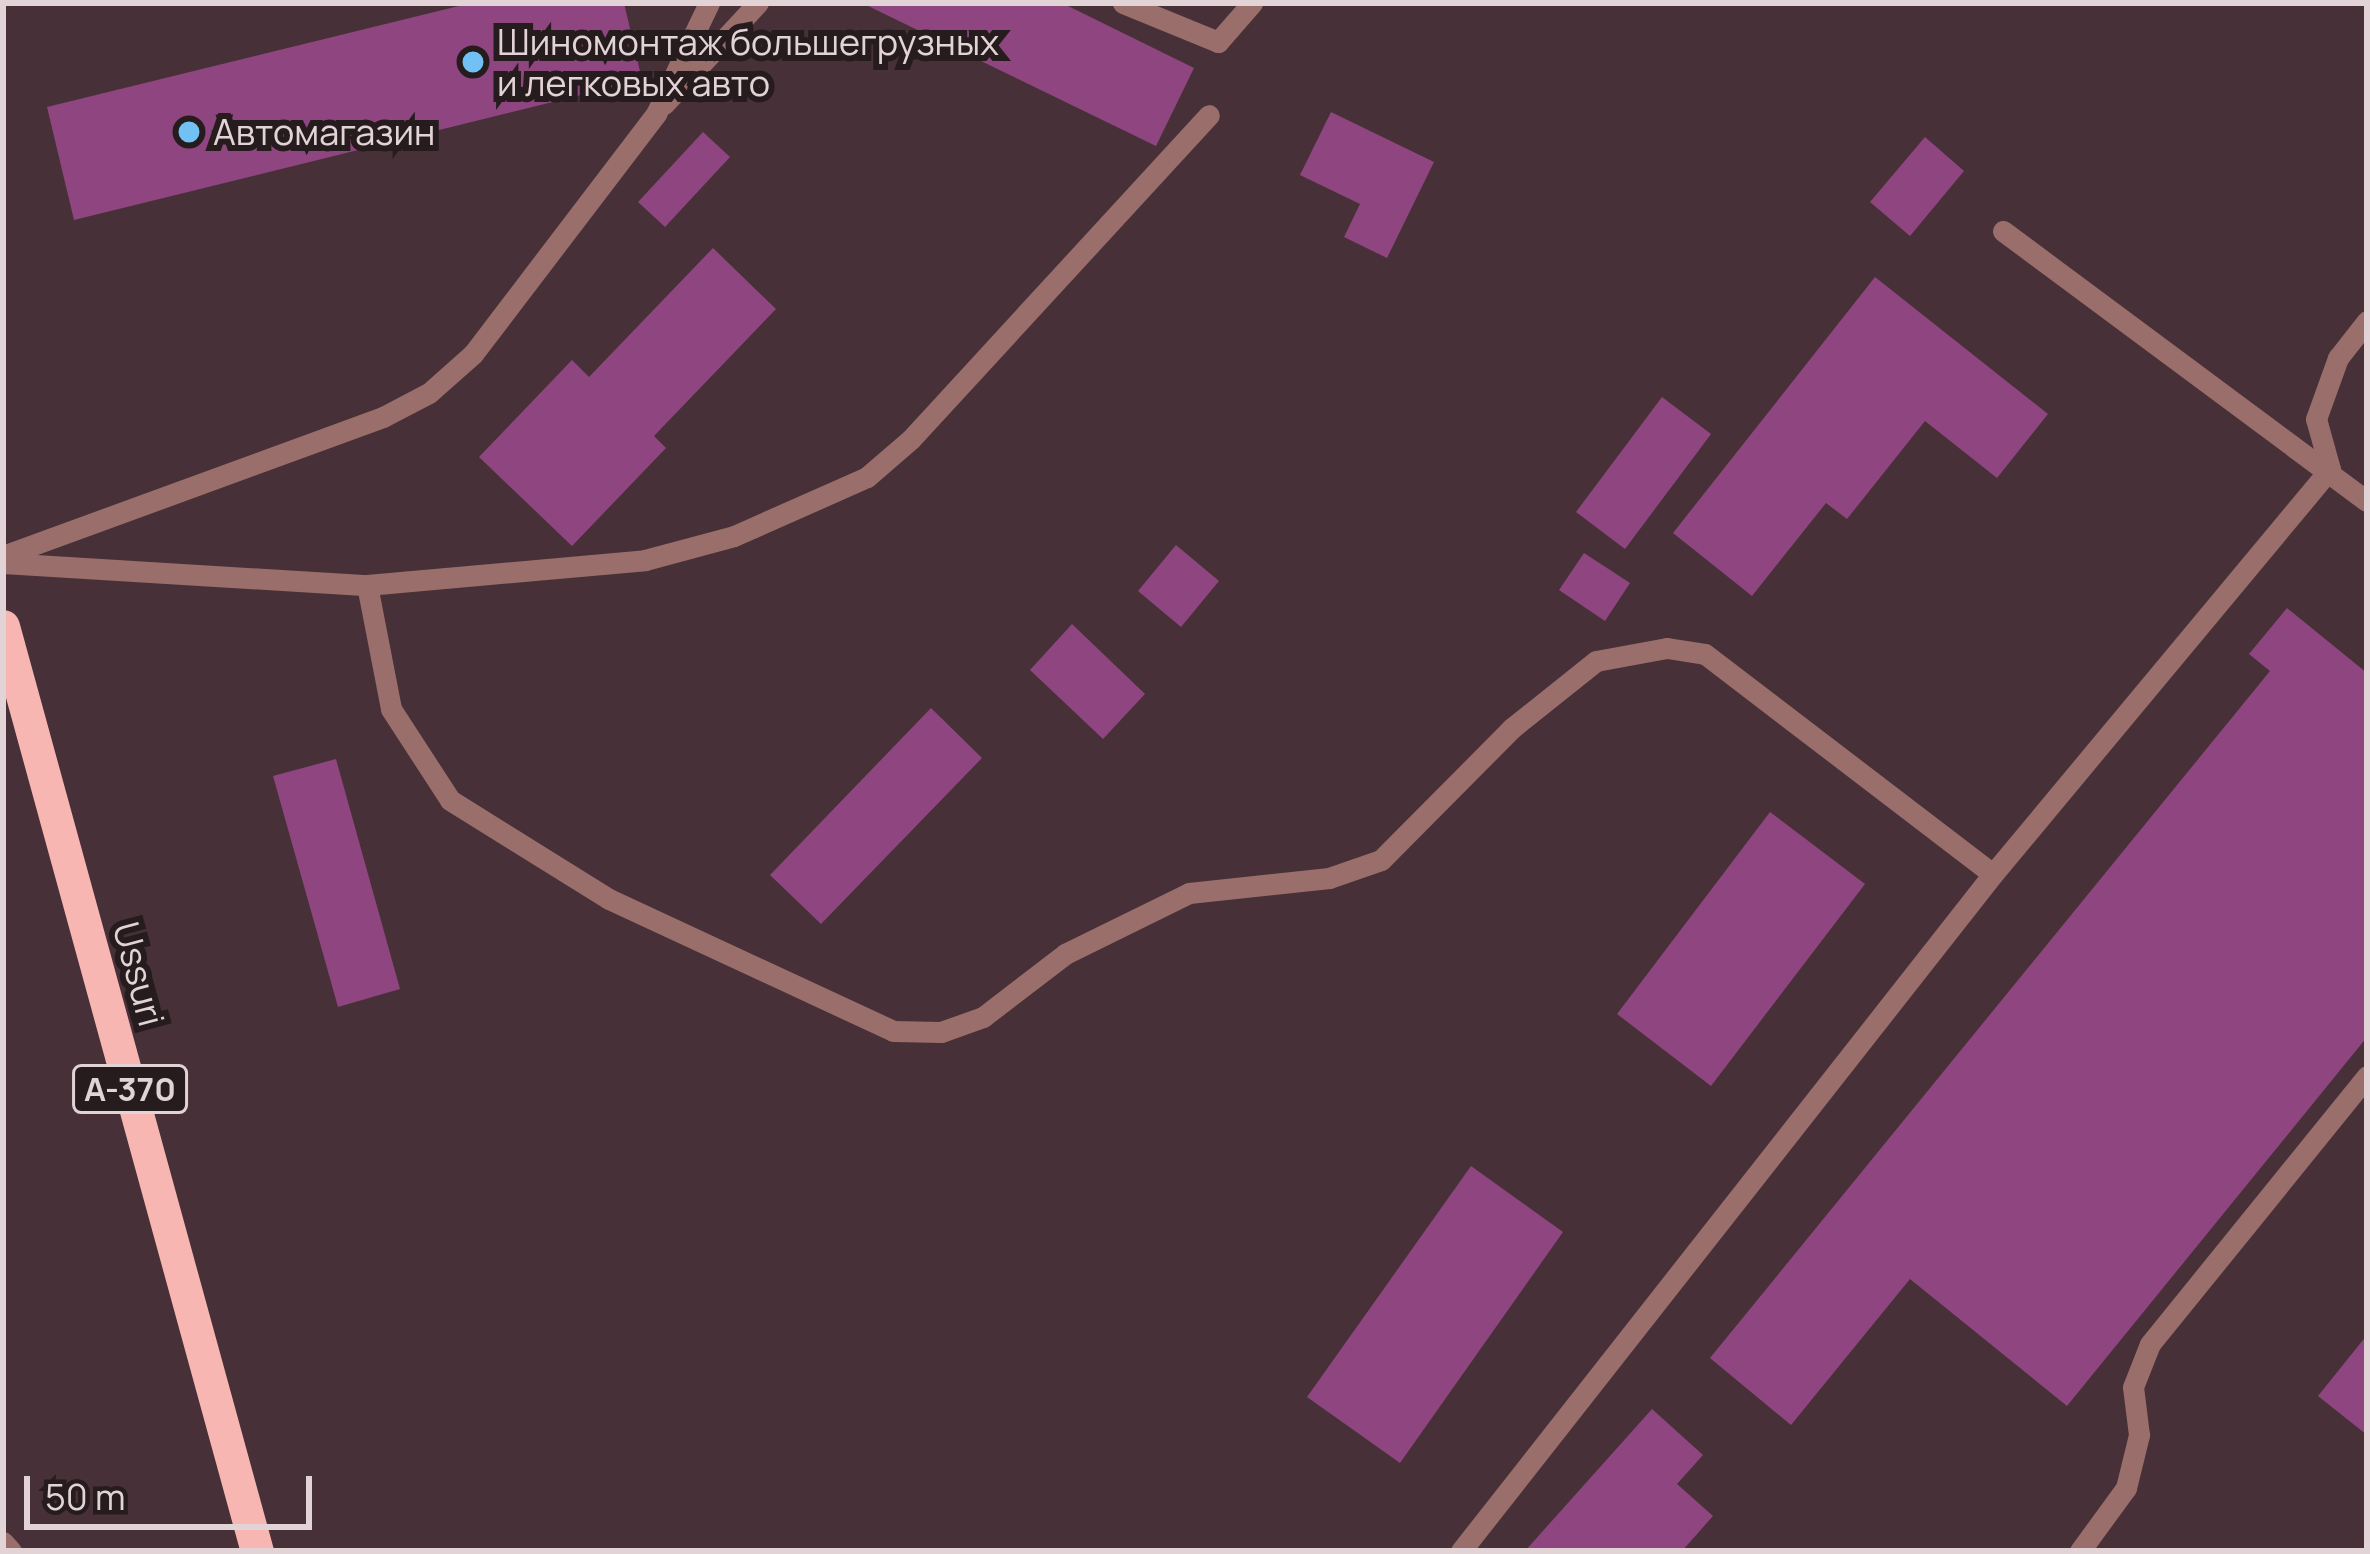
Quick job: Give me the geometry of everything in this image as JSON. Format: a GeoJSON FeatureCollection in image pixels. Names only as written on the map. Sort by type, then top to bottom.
{"type":"FeatureCollection","features":[{"type":"Feature","properties":{"kind":"highway","name":"Ussuri"},"geometry":{"type":"LineString","coordinates":[[3,626],[257,1551]]}},
{"type":"Feature","properties":{"kind":"lane"},"geometry":{"type":"LineString","coordinates":[[656,114],[709,3]]}},
{"type":"Feature","properties":{"kind":"lane"},"geometry":{"type":"LineString","coordinates":[[3,560],[383,417],[429,392],[473,354],[656,114],[758,3]]}},
{"type":"Feature","properties":{"kind":"lane"},"geometry":{"type":"LineString","coordinates":[[1123,3],[1218,42],[1252,3]]}},
{"type":"Feature","properties":{"kind":"lane"},"geometry":{"type":"LineString","coordinates":[[3,560],[367,585],[645,560],[792,514],[867,477],[1006,343],[1209,115]]}},
{"type":"Feature","properties":{"kind":"lane"},"geometry":{"type":"LineString","coordinates":[[2002,231],[2367,501]]}},
{"type":"Feature","properties":{"kind":"lane"},"geometry":{"type":"LineString","coordinates":[[2330,470],[2316,419],[2338,358],[2367,321]]}},
{"type":"Feature","properties":{"kind":"lane"},"geometry":{"type":"LineString","coordinates":[[1461,1551],[1993,874],[2330,470]]}},
{"type":"Feature","properties":{"kind":"lane"},"geometry":{"type":"LineString","coordinates":[[367,585],[391,709],[450,800],[609,899],[893,1031],[941,1032],[983,1017],[1065,954],[1189,892],[1329,878],[1381,860],[1513,728],[1596,661],[1667,648],[1705,654],[1993,874]]}},
{"type":"Feature","properties":{"kind":"lane"},"geometry":{"type":"LineString","coordinates":[[2080,1551],[2126,1488],[2139,1435],[2133,1387],[2150,1344],[2367,1076]]}},
{"type":"Feature","properties":{"kind":"lane"},"geometry":{"type":"LineString","coordinates":[[3,1542],[10,1551]]}},
{"type":"Feature","properties":{"kind":"building"},"geometry":{"type":"Polygon","coordinates":[[[471,3],[624,3],[642,80],[74,220],[47,107],[471,3]]]}},
{"type":"Feature","properties":{"kind":"building"},"geometry":{"type":"Polygon","coordinates":[[[862,3],[1062,3],[1194,68],[1156,146],[862,3]]]}},
{"type":"Feature","properties":{"kind":"building"},"geometry":{"type":"Polygon","coordinates":[[[1331,112],[1434,162],[1387,258],[1344,237],[1360,204],[1300,175],[1331,112]]]}},
{"type":"Feature","properties":{"kind":"building"},"geometry":{"type":"Polygon","coordinates":[[[703,132],[730,157],[665,227],[638,202],[703,132]]]}},
{"type":"Feature","properties":{"kind":"building"},"geometry":{"type":"Polygon","coordinates":[[[1925,137],[1964,171],[1910,236],[1870,202],[1925,137]]]}},
{"type":"Feature","properties":{"kind":"building"},"geometry":{"type":"Polygon","coordinates":[[[713,248],[776,309],[654,436],[666,448],[572,546],[479,457],[572,360],[589,377],[713,248]]]}},
{"type":"Feature","properties":{"kind":"building"},"geometry":{"type":"Polygon","coordinates":[[[1875,277],[2048,414],[1997,478],[1925,421],[1847,519],[1826,503],[1752,596],[1673,533],[1875,277]]]}},
{"type":"Feature","properties":{"kind":"building"},"geometry":{"type":"Polygon","coordinates":[[[1662,397],[1711,434],[1625,549],[1576,512],[1662,397]]]}},
{"type":"Feature","properties":{"kind":"building"},"geometry":{"type":"Polygon","coordinates":[[[1176,545],[1219,581],[1181,627],[1138,591],[1176,545]]]}},
{"type":"Feature","properties":{"kind":"building"},"geometry":{"type":"Polygon","coordinates":[[[1584,553],[1630,583],[1605,621],[1559,590],[1584,553]]]}},
{"type":"Feature","properties":{"kind":"building"},"geometry":{"type":"Polygon","coordinates":[[[2287,608],[2367,673],[2367,1037],[2067,1406],[1910,1279],[1791,1425],[1710,1358],[2270,671],[2249,654],[2287,608]]]}},
{"type":"Feature","properties":{"kind":"building"},"geometry":{"type":"Polygon","coordinates":[[[1072,624],[1145,694],[1103,739],[1030,670],[1072,624]]]}},
{"type":"Feature","properties":{"kind":"building"},"geometry":{"type":"Polygon","coordinates":[[[931,708],[982,758],[821,924],[770,875],[931,708]]]}},
{"type":"Feature","properties":{"kind":"building"},"geometry":{"type":"Polygon","coordinates":[[[336,759],[400,989],[338,1007],[273,776],[336,759]]]}},
{"type":"Feature","properties":{"kind":"building"},"geometry":{"type":"Polygon","coordinates":[[[1770,812],[1865,884],[1711,1086],[1617,1014],[1770,812]]]}},
{"type":"Feature","properties":{"kind":"building"},"geometry":{"type":"Polygon","coordinates":[[[1471,1166],[1563,1232],[1400,1463],[1307,1397],[1471,1166]]]}},
{"type":"Feature","properties":{"kind":"building"},"geometry":{"type":"Polygon","coordinates":[[[2367,1335],[2367,1435],[2318,1396],[2367,1335]]]}},
{"type":"Feature","properties":{"kind":"building"},"geometry":{"type":"Polygon","coordinates":[[[1652,1409],[1703,1455],[1677,1484],[1713,1516],[1682,1551],[1525,1551],[1652,1409]]]}},
{"type":"Feature","properties":{"kind":"place","name":"Шиномонтаж большегрузных и легковых авто"},"geometry":{"type":"Point","coordinates":[473,62]}},
{"type":"Feature","properties":{"kind":"place","name":"Автомагазин"},"geometry":{"type":"Point","coordinates":[189,132]}}]}
